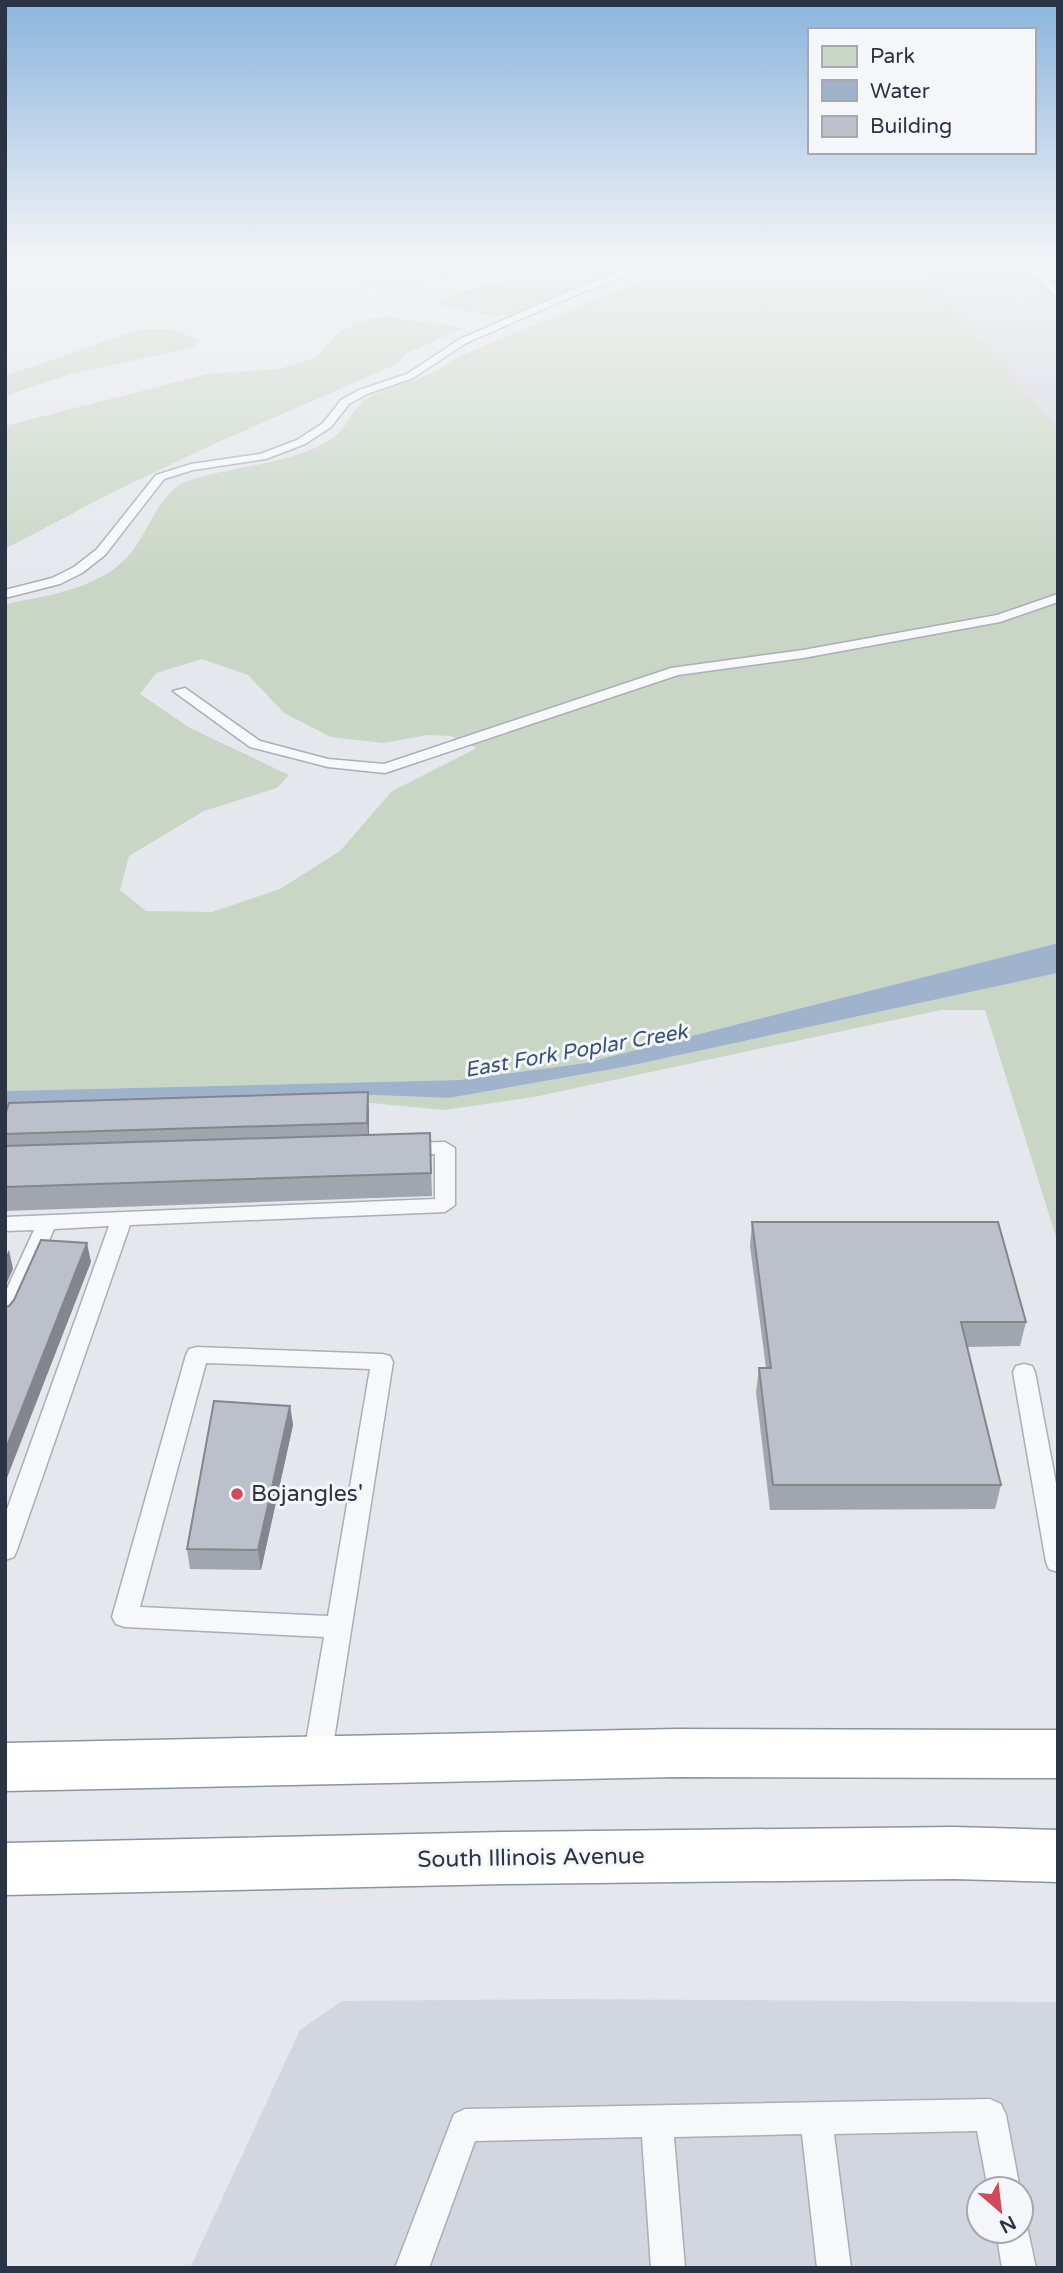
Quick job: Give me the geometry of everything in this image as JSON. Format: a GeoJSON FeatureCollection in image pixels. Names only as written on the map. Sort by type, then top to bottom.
{"type":"FeatureCollection","features":[{"type":"Feature","properties":{"kind":"highway"},"geometry":{"type":"LineString","coordinates":[[5,1767],[676,1753],[1058,1754]]}},
{"type":"Feature","properties":{"kind":"highway","name":"South Illinois Avenue"},"geometry":{"type":"LineString","coordinates":[[5,1868],[953,1853],[1058,1856]]}},
{"type":"Feature","properties":{"kind":"lane"},"geometry":{"type":"LineString","coordinates":[[5,594],[56,581],[78,570],[101,552],[160,477],[191,467],[262,457],[301,442],[327,425],[345,402],[363,391],[410,376],[425,365]]}},
{"type":"Feature","properties":{"kind":"lane"},"geometry":{"type":"LineString","coordinates":[[180,691],[255,744],[328,763],[386,769],[676,671],[803,654],[1000,618],[1058,598]]}},
{"type":"Feature","properties":{"kind":"lane"},"geometry":{"type":"LineString","coordinates":[[5,1224],[445,1205],[445,1148],[390,1150]]}},
{"type":"Feature","properties":{"kind":"lane"},"geometry":{"type":"LineString","coordinates":[[5,1550],[122,1219]]}},
{"type":"Feature","properties":{"kind":"lane"},"geometry":{"type":"LineString","coordinates":[[5,1318],[47,1222]]}},
{"type":"Feature","properties":{"kind":"lane"},"geometry":{"type":"LineString","coordinates":[[317,1759],[382,1363],[197,1355],[125,1616],[338,1627]]}},
{"type":"Feature","properties":{"kind":"lane"},"geometry":{"type":"LineString","coordinates":[[1024,1372],[1058,1562]]}},
{"type":"Feature","properties":{"kind":"lane"},"geometry":{"type":"LineString","coordinates":[[412,2268],[465,2125],[990,2115],[1001,2175]]}},
{"type":"Feature","properties":{"kind":"lane"},"geometry":{"type":"LineString","coordinates":[[816,2119],[834,2268]]}},
{"type":"Feature","properties":{"kind":"lane"},"geometry":{"type":"LineString","coordinates":[[657,2122],[668,2268]]}},
{"type":"Feature","properties":{"kind":"lane"},"geometry":{"type":"LineString","coordinates":[[1015,2245],[1019,2268]]}},
{"type":"Feature","properties":{"kind":"shaded area"},"geometry":{"type":"Polygon","coordinates":[[[1003,365],[1058,365],[1058,429],[1003,365]]]}},
{"type":"Feature","properties":{"kind":"shaded area"},"geometry":{"type":"Polygon","coordinates":[[[557,1999],[1058,2002],[1058,2268],[190,2268],[300,2030],[342,2001],[557,1999]]]}},
{"type":"Feature","properties":{"kind":"green space"},"geometry":{"type":"Polygon","coordinates":[[[37,365],[112,365],[71,374],[5,396],[5,376],[37,365]]]}},
{"type":"Feature","properties":{"kind":"green space"},"geometry":{"type":"Polygon","coordinates":[[[291,365],[395,365],[216,443],[109,494],[5,549],[5,426],[208,374],[279,369],[291,365]]]}},
{"type":"Feature","properties":{"kind":"green space"},"geometry":{"type":"Polygon","coordinates":[[[1003,365],[1058,429],[1058,943],[585,1063],[459,1080],[5,1091],[5,604],[61,592],[98,579],[128,557],[163,501],[184,482],[280,460],[316,447],[333,438],[358,406],[368,398],[444,366],[1003,365]],[[202,659],[156,673],[140,694],[190,728],[289,775],[277,788],[204,811],[129,856],[120,890],[146,911],[212,912],[280,889],[340,851],[392,791],[477,748],[451,736],[428,735],[384,743],[331,737],[284,713],[248,675],[202,659]]]}},
{"type":"Feature","properties":{"kind":"green space"},"geometry":{"type":"Polygon","coordinates":[[[1058,973],[1058,1243],[985,1010],[941,1010],[534,1097],[444,1110],[361,1102],[5,1116],[5,1111],[347,1094],[449,1098],[624,1067],[1058,973]]]}},
{"type":"Feature","properties":{"kind":"water","name":"East Fork Poplar Creek"},"geometry":{"type":"Polygon","coordinates":[[[1058,943],[1058,973],[624,1067],[449,1098],[347,1094],[5,1111],[5,1091],[459,1080],[585,1063],[1058,943]]]}},
{"type":"Feature","properties":{"kind":"building"},"geometry":{"type":"Polygon","coordinates":[[[368,1092],[367,1123],[5,1134],[5,1115],[9,1103],[368,1092]]]}},
{"type":"Feature","properties":{"kind":"building"},"geometry":{"type":"Polygon","coordinates":[[[430,1133],[431,1173],[5,1187],[5,1146],[430,1133]]]}},
{"type":"Feature","properties":{"kind":"building"},"geometry":{"type":"Polygon","coordinates":[[[752,1222],[998,1222],[1026,1322],[961,1322],[1001,1485],[773,1485],[759,1368],[771,1368],[752,1222]]]}},
{"type":"Feature","properties":{"kind":"building"},"geometry":{"type":"Polygon","coordinates":[[[41,1240],[87,1243],[5,1451],[5,1307],[14,1300],[41,1240]]]}},
{"type":"Feature","properties":{"kind":"building"},"geometry":{"type":"Polygon","coordinates":[[[214,1401],[290,1406],[258,1550],[187,1549],[214,1401]]]}},
{"type":"Feature","properties":{"kind":"place","name":"Bojangles'"},"geometry":{"type":"Point","coordinates":[237,1494]}}]}
